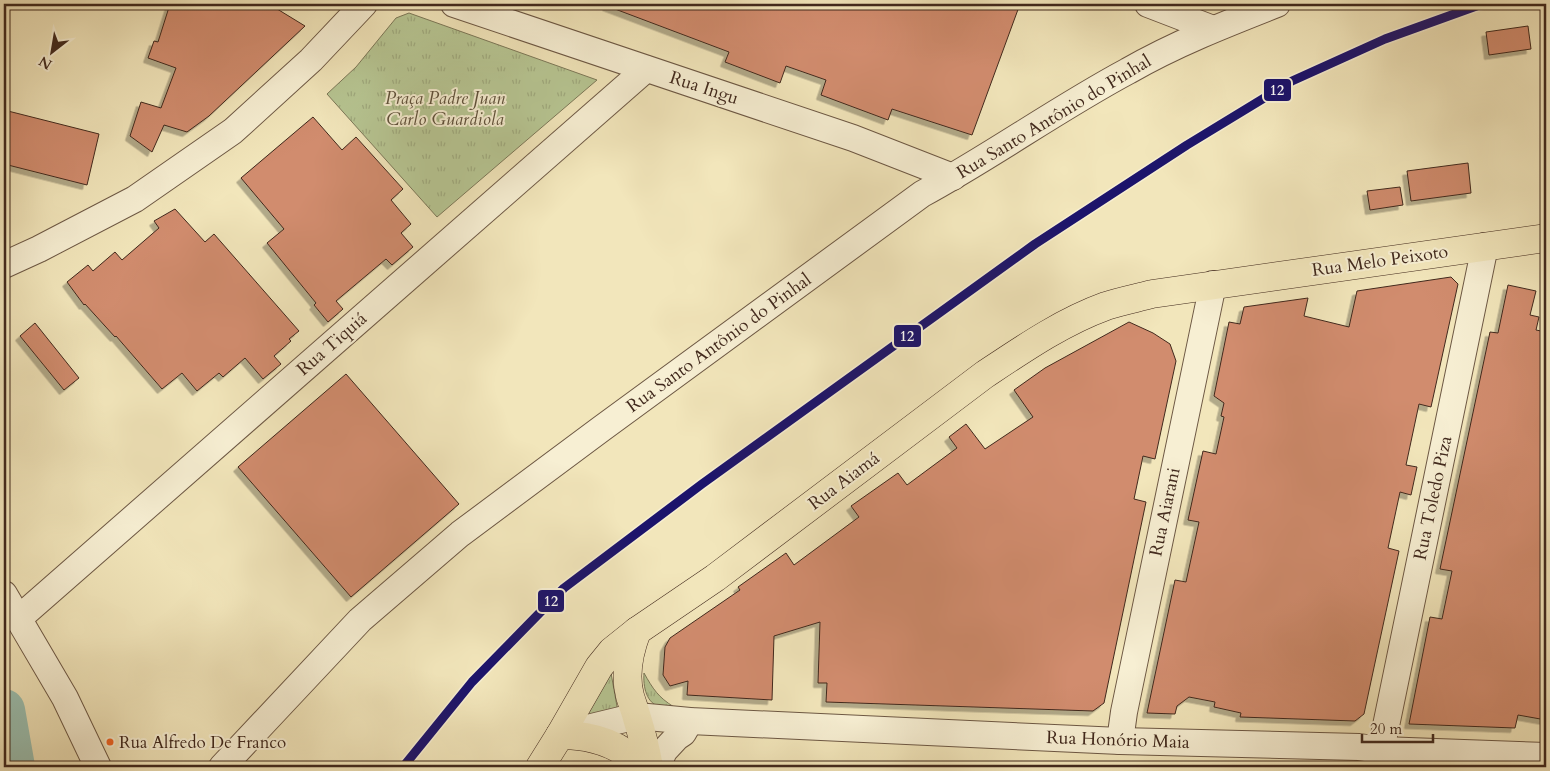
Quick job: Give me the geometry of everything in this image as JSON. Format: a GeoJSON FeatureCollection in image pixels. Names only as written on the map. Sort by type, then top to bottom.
{"type":"FeatureCollection","features":[{"type":"Feature","properties":{"kind":"main road","name":"Rua Melo Peixoto"},"geometry":{"type":"LineString","coordinates":[[1213,284],[1546,238]]}},
{"type":"Feature","properties":{"kind":"main road","name":"Rua Aiamá"},"geometry":{"type":"LineString","coordinates":[[540,767],[599,667],[612,651],[637,631],[715,578],[984,375],[1065,324],[1108,305],[1152,294],[1213,284]]}},
{"type":"Feature","properties":{"kind":"main road"},"geometry":{"type":"LineString","coordinates":[[637,631],[631,646],[628,662],[628,679],[630,695],[649,767]]}},
{"type":"Feature","properties":{"kind":"main road"},"geometry":{"type":"LineString","coordinates":[[560,735],[578,735],[612,744],[642,767]]}},
{"type":"Feature","properties":{"kind":"street"},"geometry":{"type":"LineString","coordinates":[[4,265],[135,199],[233,131],[311,60],[364,4]]}},
{"type":"Feature","properties":{"kind":"street","name":"Rua Ingu"},"geometry":{"type":"LineString","coordinates":[[454,4],[853,138],[953,177]]}},
{"type":"Feature","properties":{"kind":"street"},"geometry":{"type":"LineString","coordinates":[[1148,4],[1213,29]]}},
{"type":"Feature","properties":{"kind":"street","name":"Rua Santo Antônio do Pinhal"},"geometry":{"type":"LineString","coordinates":[[222,767],[360,620],[460,534],[601,428],[922,194],[1128,70],[1213,29],[1277,4]]}},
{"type":"Feature","properties":{"kind":"street","name":"Rua Tiquiá"},"geometry":{"type":"LineString","coordinates":[[18,619],[646,69]]}},
{"type":"Feature","properties":{"kind":"street","name":"Rua Toledo Piza"},"geometry":{"type":"LineString","coordinates":[[1381,750],[1486,246]]}},
{"type":"Feature","properties":{"kind":"street","name":"Rua Aiarani"},"geometry":{"type":"LineString","coordinates":[[1120,741],[1124,712],[1213,284]]}},
{"type":"Feature","properties":{"kind":"street"},"geometry":{"type":"LineString","coordinates":[[4,594],[65,698],[98,767]]}},
{"type":"Feature","properties":{"kind":"street","name":"Rua Honório Maia"},"geometry":{"type":"LineString","coordinates":[[560,735],[637,716],[690,721],[1120,741],[1359,747],[1381,750],[1546,756]]}},
{"type":"Feature","properties":{"kind":"street"},"geometry":{"type":"LineString","coordinates":[[657,767],[664,750],[683,733],[690,721]]}},
{"type":"Feature","properties":{"kind":"green space","name":"Praça Padre Juan Carlo Guardiola"},"geometry":{"type":"Polygon","coordinates":[[[409,13],[597,80],[437,217],[327,94],[356,67],[396,18],[409,13]]]}},
{"type":"Feature","properties":{"kind":"green space"},"geometry":{"type":"Polygon","coordinates":[[[611,673],[618,712],[586,715],[611,673]]]}},
{"type":"Feature","properties":{"kind":"green space"},"geometry":{"type":"Polygon","coordinates":[[[644,673],[656,692],[674,707],[662,707],[652,703],[645,689],[644,673]]]}},
{"type":"Feature","properties":{"kind":"building"},"geometry":{"type":"Polygon","coordinates":[[[170,4],[269,4],[305,26],[209,116],[187,132],[164,125],[152,152],[130,136],[141,102],[161,108],[176,68],[148,58],[154,41],[158,42],[170,4]]]}},
{"type":"Feature","properties":{"kind":"building"},"geometry":{"type":"Polygon","coordinates":[[[608,4],[1020,4],[972,135],[892,109],[888,120],[821,95],[826,80],[786,66],[780,83],[725,62],[729,52],[607,6],[608,4]]]}},
{"type":"Feature","properties":{"kind":"building"},"geometry":{"type":"Polygon","coordinates":[[[1528,26],[1531,49],[1489,55],[1486,32],[1528,26]]]}},
{"type":"Feature","properties":{"kind":"building"},"geometry":{"type":"Polygon","coordinates":[[[4,110],[99,134],[87,185],[4,164],[4,110]]]}},
{"type":"Feature","properties":{"kind":"building"},"geometry":{"type":"Polygon","coordinates":[[[313,117],[342,150],[356,137],[403,189],[391,200],[411,224],[401,233],[413,247],[392,265],[386,259],[336,301],[343,309],[328,322],[314,305],[316,303],[267,243],[284,229],[241,178],[313,117]]]}},
{"type":"Feature","properties":{"kind":"building"},"geometry":{"type":"Polygon","coordinates":[[[1468,163],[1471,193],[1411,201],[1407,171],[1468,163]]]}},
{"type":"Feature","properties":{"kind":"building"},"geometry":{"type":"Polygon","coordinates":[[[1400,187],[1403,205],[1370,210],[1367,191],[1400,187]]]}},
{"type":"Feature","properties":{"kind":"building"},"geometry":{"type":"Polygon","coordinates":[[[175,209],[205,242],[214,234],[299,331],[274,356],[281,364],[263,379],[245,358],[223,377],[219,373],[197,391],[182,373],[162,389],[116,336],[84,305],[67,282],[88,265],[93,271],[115,252],[122,260],[159,228],[154,221],[175,209]]]}},
{"type":"Feature","properties":{"kind":"building"},"geometry":{"type":"Polygon","coordinates":[[[1451,277],[1458,284],[1431,407],[1419,404],[1406,465],[1417,467],[1411,495],[1400,492],[1388,548],[1399,551],[1364,714],[1355,721],[1240,717],[1241,713],[1214,707],[1215,702],[1189,697],[1177,706],[1175,714],[1147,713],[1175,580],[1186,582],[1199,522],[1188,520],[1203,451],[1216,454],[1224,417],[1221,416],[1224,403],[1214,396],[1229,322],[1240,324],[1244,307],[1308,298],[1304,316],[1349,327],[1357,291],[1451,277]]]}},
{"type":"Feature","properties":{"kind":"building"},"geometry":{"type":"Polygon","coordinates":[[[1508,285],[1536,291],[1530,315],[1539,317],[1536,330],[1546,332],[1546,720],[1518,715],[1515,728],[1409,724],[1430,617],[1442,619],[1452,571],[1440,569],[1490,332],[1498,333],[1508,285]]]}},
{"type":"Feature","properties":{"kind":"building"},"geometry":{"type":"Polygon","coordinates":[[[1129,322],[1153,333],[1170,344],[1176,361],[1155,459],[1143,456],[1134,499],[1146,502],[1104,703],[1093,711],[826,702],[827,683],[818,683],[820,622],[774,636],[772,700],[687,695],[688,681],[670,686],[663,675],[665,647],[670,638],[740,590],[738,587],[786,553],[794,565],[859,517],[851,506],[898,473],[907,485],[957,448],[949,437],[966,424],[985,449],[1033,417],[1014,390],[1045,368],[1129,322]]]}},
{"type":"Feature","properties":{"kind":"building"},"geometry":{"type":"Polygon","coordinates":[[[35,323],[79,378],[64,390],[20,336],[35,323]]]}},
{"type":"Feature","properties":{"kind":"building"},"geometry":{"type":"Polygon","coordinates":[[[346,374],[459,504],[351,597],[238,467],[346,374]]]}},
{"type":"Feature","properties":{"kind":"waterway"},"geometry":{"type":"LineString","coordinates":[[4,710],[14,767]]}},
{"type":"Feature","properties":{"kind":"transit line","name":"12"},"geometry":{"type":"LineString","coordinates":[[403,767],[472,682],[564,588],[702,484],[1035,244],[1187,145],[1292,81],[1385,39],[1482,4]]}},
{"type":"Feature","properties":{"kind":"place","name":"Rua Alfredo De Franco"},"geometry":{"type":"Point","coordinates":[110,742]}}]}
